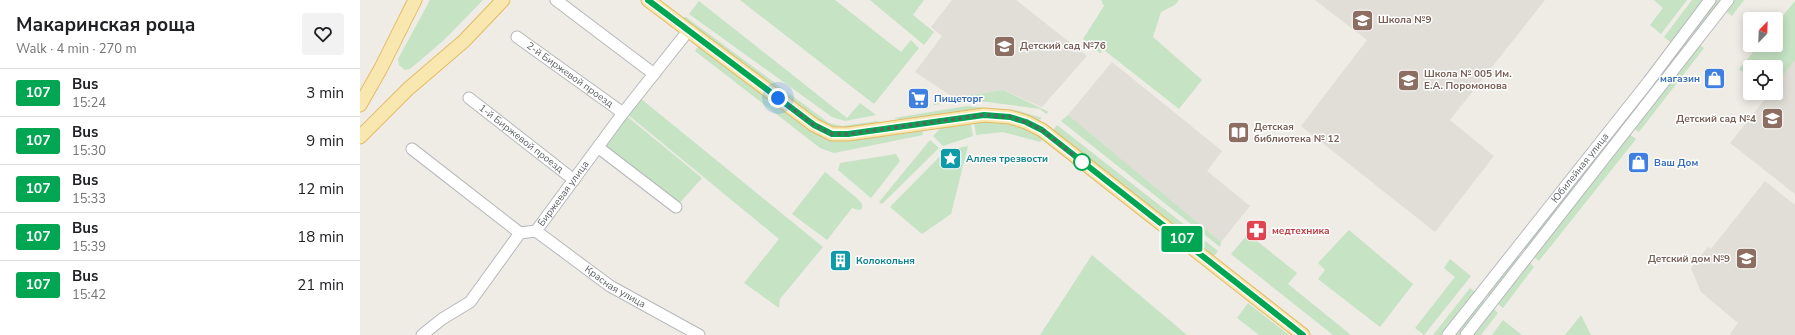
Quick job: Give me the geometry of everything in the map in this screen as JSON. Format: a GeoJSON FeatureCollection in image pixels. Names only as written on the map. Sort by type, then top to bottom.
{"type":"FeatureCollection","features":[{"type":"Feature","properties":{"kind":"main road"},"geometry":{"type":"LineString","coordinates":[[360,104],[381,68],[414,0]]}},
{"type":"Feature","properties":{"kind":"main road"},"geometry":{"type":"LineString","coordinates":[[360,137],[384,111],[464,41],[503,0]]}},
{"type":"Feature","properties":{"kind":"main road"},"geometry":{"type":"LineString","coordinates":[[648,0],[814,125],[832,134],[848,134],[984,115],[1010,117],[1026,122],[1042,130],[1303,335]]}},
{"type":"Feature","properties":{"kind":"street"},"geometry":{"type":"LineString","coordinates":[[556,0],[654,74]]}},
{"type":"Feature","properties":{"kind":"street","name":"Юбилейная улица"},"geometry":{"type":"LineString","coordinates":[[1448,335],[1710,0]]}},
{"type":"Feature","properties":{"kind":"street","name":"Юбилейная улица"},"geometry":{"type":"LineString","coordinates":[[1466,335],[1728,0]]}},
{"type":"Feature","properties":{"kind":"street","name":"Биржевая улица"},"geometry":{"type":"LineString","coordinates":[[520,233],[536,231],[599,148],[623,113],[688,31]]}},
{"type":"Feature","properties":{"kind":"street"},"geometry":{"type":"LineString","coordinates":[[1687,31],[1697,39]]}},
{"type":"Feature","properties":{"kind":"street","name":"2-й Биржевой проезд"},"geometry":{"type":"LineString","coordinates":[[518,37],[623,113]]}},
{"type":"Feature","properties":{"kind":"street","name":"1-й Биржевой проезд"},"geometry":{"type":"LineString","coordinates":[[469,98],[574,180]]}},
{"type":"Feature","properties":{"kind":"street"},"geometry":{"type":"LineString","coordinates":[[599,148],[676,207]]}},
{"type":"Feature","properties":{"kind":"street"},"geometry":{"type":"LineString","coordinates":[[412,149],[520,233],[470,302],[442,319],[422,335]]}},
{"type":"Feature","properties":{"kind":"street","name":"Красная улица"},"geometry":{"type":"LineString","coordinates":[[536,231],[610,286],[700,335]]}},
{"type":"Feature","properties":{"kind":"street"},"geometry":{"type":"LineString","coordinates":[[1516,248],[1527,257]]}},
{"type":"Feature","properties":{"kind":"shaded area","name":"Детский сад №76"},"geometry":{"type":"Polygon","coordinates":[[[952,0],[1016,0],[1087,56],[1042,107],[1003,90],[954,98],[915,72],[942,36],[931,27],[952,0]]]}},
{"type":"Feature","properties":{"kind":"shaded area","name":"Школа № 005 Им. Е.А. Поромонова"},"geometry":{"type":"Polygon","coordinates":[[[1315,0],[1545,0],[1450,120],[1494,156],[1435,232],[1301,126],[1367,40],[1315,0]]]}},
{"type":"Feature","properties":{"kind":"shaded area","name":"Детский сад №4"},"geometry":{"type":"Polygon","coordinates":[[[1795,60],[1795,194],[1730,143],[1764,100],[1783,100],[1783,76],[1795,60]]]}},
{"type":"Feature","properties":{"kind":"shaded area"},"geometry":{"type":"Polygon","coordinates":[[[1112,62],[1222,151],[1207,171],[1250,206],[1221,242],[1068,115],[1112,62]]]}},
{"type":"Feature","properties":{"kind":"shaded area","name":"Детский дом №9"},"geometry":{"type":"Polygon","coordinates":[[[1765,181],[1795,205],[1795,335],[1731,335],[1730,334],[1738,323],[1701,292],[1691,268],[1708,247],[1711,249],[1765,181]]]}},
{"type":"Feature","properties":{"kind":"green space"},"geometry":{"type":"Polygon","coordinates":[[[430,0],[483,0],[444,40],[410,69],[405,70],[399,65],[398,59],[430,0]]]}},
{"type":"Feature","properties":{"kind":"green space"},"geometry":{"type":"Polygon","coordinates":[[[740,0],[835,0],[901,52],[911,40],[919,48],[874,104],[740,0]]]}},
{"type":"Feature","properties":{"kind":"green space"},"geometry":{"type":"Polygon","coordinates":[[[870,0],[924,0],[913,15],[934,32],[924,45],[870,0]]]}},
{"type":"Feature","properties":{"kind":"green space"},"geometry":{"type":"Polygon","coordinates":[[[1101,0],[1179,0],[1175,5],[1161,12],[1153,37],[1202,80],[1179,109],[1104,50],[1100,53],[1083,39],[1104,6],[1101,0]]]}},
{"type":"Feature","properties":{"kind":"green space"},"geometry":{"type":"Polygon","coordinates":[[[1654,0],[1687,0],[1661,34],[1650,25],[1663,8],[1654,0]]]}},
{"type":"Feature","properties":{"kind":"green space"},"geometry":{"type":"Polygon","coordinates":[[[1692,0],[1707,0],[1673,44],[1664,37],[1692,0]]]}},
{"type":"Feature","properties":{"kind":"green space"},"geometry":{"type":"Polygon","coordinates":[[[1716,0],[1723,0],[1696,33],[1692,30],[1716,0]]]}},
{"type":"Feature","properties":{"kind":"green space"},"geometry":{"type":"Polygon","coordinates":[[[1733,0],[1744,0],[1732,16],[1725,10],[1733,0]]]}},
{"type":"Feature","properties":{"kind":"green space"},"geometry":{"type":"Polygon","coordinates":[[[699,1],[847,118],[860,103],[876,115],[845,121],[832,117],[689,14],[699,1]]]}},
{"type":"Feature","properties":{"kind":"green space"},"geometry":{"type":"Polygon","coordinates":[[[1795,1],[1795,60],[1783,76],[1783,60],[1746,60],[1753,52],[1783,52],[1783,16],[1795,1]]]}},
{"type":"Feature","properties":{"kind":"green space"},"geometry":{"type":"Polygon","coordinates":[[[681,17],[686,17],[829,123],[842,126],[878,121],[875,125],[847,128],[834,127],[820,122],[681,17]]]}},
{"type":"Feature","properties":{"kind":"green space"},"geometry":{"type":"Polygon","coordinates":[[[1687,37],[1691,40],[1526,250],[1523,247],[1687,37]]]}},
{"type":"Feature","properties":{"kind":"green space"},"geometry":{"type":"Polygon","coordinates":[[[700,44],[819,135],[838,141],[922,128],[923,135],[834,153],[820,148],[695,51],[700,44]]]}},
{"type":"Feature","properties":{"kind":"green space"},"geometry":{"type":"Polygon","coordinates":[[[1698,44],[1704,48],[1639,132],[1633,128],[1698,44]]]}},
{"type":"Feature","properties":{"kind":"green space"},"geometry":{"type":"Polygon","coordinates":[[[1743,64],[1743,73],[1739,69],[1743,64]]]}},
{"type":"Feature","properties":{"kind":"green space"},"geometry":{"type":"Polygon","coordinates":[[[1003,90],[1049,112],[1046,114],[1040,109],[972,100],[934,105],[933,101],[1003,90]]]}},
{"type":"Feature","properties":{"kind":"green space"},"geometry":{"type":"Polygon","coordinates":[[[640,98],[823,247],[780,299],[779,308],[744,283],[779,239],[627,114],[640,98]]]}},
{"type":"Feature","properties":{"kind":"green space"},"geometry":{"type":"Polygon","coordinates":[[[967,106],[1020,111],[1042,118],[1037,121],[1003,112],[976,109],[912,120],[894,118],[967,106]]]}},
{"type":"Feature","properties":{"kind":"green space"},"geometry":{"type":"Polygon","coordinates":[[[623,113],[702,178],[676,207],[599,148],[623,113]]]}},
{"type":"Feature","properties":{"kind":"green space"},"geometry":{"type":"Polygon","coordinates":[[[1068,115],[1221,242],[1220,247],[1061,121],[1068,115]]]}},
{"type":"Feature","properties":{"kind":"green space"},"geometry":{"type":"Polygon","coordinates":[[[993,119],[1019,123],[1046,136],[1040,142],[1003,132],[976,135],[974,122],[993,119]]]}},
{"type":"Feature","properties":{"kind":"green space"},"geometry":{"type":"Polygon","coordinates":[[[970,121],[973,136],[943,146],[933,136],[942,127],[970,121]]]}},
{"type":"Feature","properties":{"kind":"green space"},"geometry":{"type":"Polygon","coordinates":[[[1057,125],[1218,251],[1212,258],[1051,133],[1057,125]]]}},
{"type":"Feature","properties":{"kind":"green space"},"geometry":{"type":"Polygon","coordinates":[[[1629,134],[1636,139],[1539,261],[1533,256],[1629,134]]]}},
{"type":"Feature","properties":{"kind":"green space"},"geometry":{"type":"Polygon","coordinates":[[[930,140],[939,148],[882,204],[879,202],[930,140]]]}},
{"type":"Feature","properties":{"kind":"green space"},"geometry":{"type":"Polygon","coordinates":[[[968,146],[951,214],[922,234],[890,207],[945,151],[968,146]]]}},
{"type":"Feature","properties":{"kind":"green space"},"geometry":{"type":"Polygon","coordinates":[[[896,154],[900,161],[871,198],[838,170],[840,163],[896,154]]]}},
{"type":"Feature","properties":{"kind":"green space"},"geometry":{"type":"Polygon","coordinates":[[[825,172],[862,204],[862,209],[858,210],[852,208],[827,240],[792,214],[825,172]]]}},
{"type":"Feature","properties":{"kind":"green space"},"geometry":{"type":"Polygon","coordinates":[[[1349,230],[1413,284],[1380,327],[1318,279],[1325,270],[1318,263],[1349,230]]]}},
{"type":"Feature","properties":{"kind":"green space"},"geometry":{"type":"Polygon","coordinates":[[[1248,234],[1297,273],[1288,284],[1351,335],[1333,335],[1231,254],[1248,234]]]}},
{"type":"Feature","properties":{"kind":"green space"},"geometry":{"type":"Polygon","coordinates":[[[1517,254],[1520,258],[1490,298],[1486,294],[1517,254]]]}},
{"type":"Feature","properties":{"kind":"green space"},"geometry":{"type":"Polygon","coordinates":[[[1092,255],[1187,335],[1040,335],[1092,255]]]}},
{"type":"Feature","properties":{"kind":"green space"},"geometry":{"type":"Polygon","coordinates":[[[1450,259],[1471,276],[1424,335],[1415,328],[1455,277],[1444,268],[1450,259]]]}},
{"type":"Feature","properties":{"kind":"green space"},"geometry":{"type":"Polygon","coordinates":[[[1529,262],[1534,267],[1503,308],[1497,303],[1529,262]]]}},
{"type":"Feature","properties":{"kind":"green space"},"geometry":{"type":"Polygon","coordinates":[[[1470,288],[1476,293],[1443,335],[1433,335],[1470,288]]]}},
{"type":"Feature","properties":{"kind":"green space"},"geometry":{"type":"Polygon","coordinates":[[[1482,299],[1486,302],[1460,335],[1454,335],[1482,299]]]}},
{"type":"Feature","properties":{"kind":"green space"},"geometry":{"type":"Polygon","coordinates":[[[1248,303],[1289,335],[1259,335],[1237,318],[1248,303]]]}},
{"type":"Feature","properties":{"kind":"green space"},"geometry":{"type":"Polygon","coordinates":[[[1494,309],[1498,313],[1481,335],[1474,335],[1494,309]]]}},
{"type":"Feature","properties":{"kind":"green space"},"geometry":{"type":"Polygon","coordinates":[[[1581,315],[1591,335],[1565,335],[1581,315]]]}},
{"type":"Feature","properties":{"kind":"green space"},"geometry":{"type":"Polygon","coordinates":[[[1503,320],[1522,335],[1492,335],[1503,320]]]}},
{"type":"Feature","properties":{"kind":"bus line","name":"107"},"geometry":{"type":"LineString","coordinates":[[648,0],[814,125],[832,134],[848,134],[984,115],[1010,117],[1026,122],[1042,130],[1303,335]]}},
{"type":"Feature","properties":{"kind":"place","name":"Школа №9"},"geometry":{"type":"Point","coordinates":[1362,20]}},
{"type":"Feature","properties":{"kind":"place","name":"Детский сад №76"},"geometry":{"type":"Point","coordinates":[1005,46]}},
{"type":"Feature","properties":{"kind":"place","name":"магазин"},"geometry":{"type":"Point","coordinates":[1715,79]}},
{"type":"Feature","properties":{"kind":"place","name":"Школа № 005 Им. Е.А. Поромонова"},"geometry":{"type":"Point","coordinates":[1409,80]}},
{"type":"Feature","properties":{"kind":"place","name":"Пищеторг"},"geometry":{"type":"Point","coordinates":[918,99]}},
{"type":"Feature","properties":{"kind":"place","name":"Детский сад №4"},"geometry":{"type":"Point","coordinates":[1772,119]}},
{"type":"Feature","properties":{"kind":"place","name":"Детская библиотека № 12"},"geometry":{"type":"Point","coordinates":[1239,133]}},
{"type":"Feature","properties":{"kind":"place","name":"Аллея трезвости"},"geometry":{"type":"Point","coordinates":[950,159]}},
{"type":"Feature","properties":{"kind":"place","name":"Ваш Дом"},"geometry":{"type":"Point","coordinates":[1638,163]}},
{"type":"Feature","properties":{"kind":"place","name":"медтехника"},"geometry":{"type":"Point","coordinates":[1256,231]}},
{"type":"Feature","properties":{"kind":"place","name":"Детский дом №9"},"geometry":{"type":"Point","coordinates":[1746,259]}},
{"type":"Feature","properties":{"kind":"place","name":"Колокольня"},"geometry":{"type":"Point","coordinates":[840,261]}},
{"type":"Feature","properties":{"kind":"route"},"geometry":{"type":"LineString","coordinates":[[778,98],[814,125],[832,134],[848,134],[984,115],[1010,117],[1026,122],[1042,130],[1082,162]]}}]}
